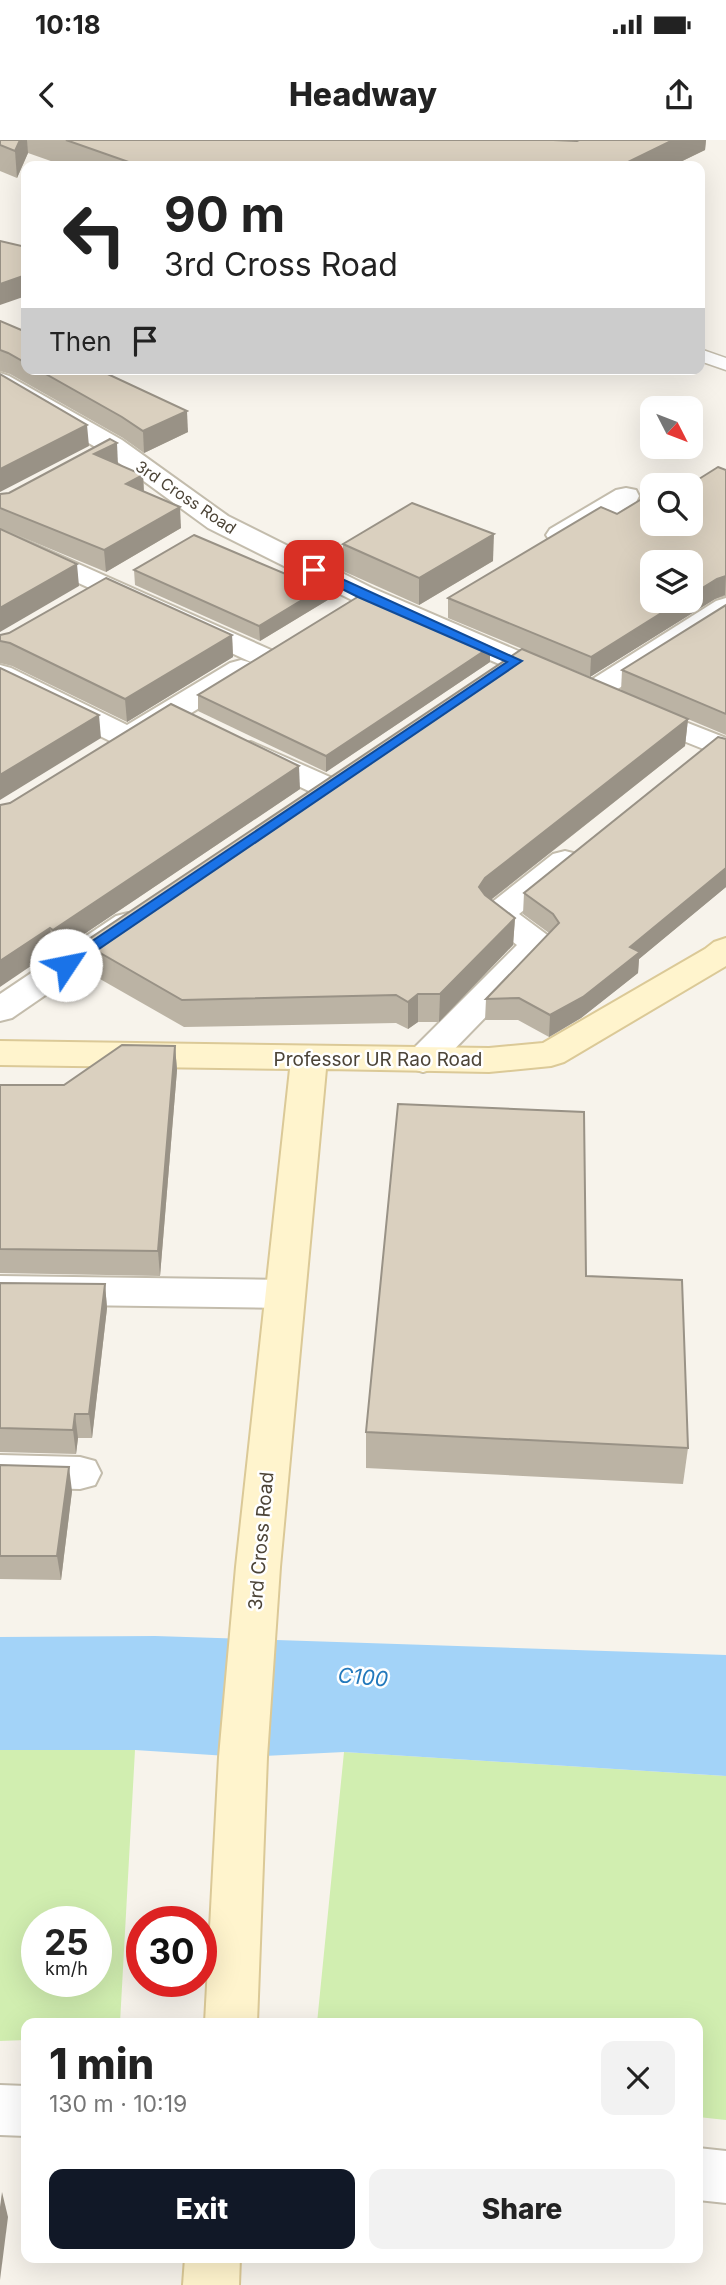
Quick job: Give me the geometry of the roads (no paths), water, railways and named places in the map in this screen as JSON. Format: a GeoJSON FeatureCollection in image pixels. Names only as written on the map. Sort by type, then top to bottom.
{"type":"FeatureCollection","features":[{"type":"Feature","properties":{"kind":"street","name":"3rd Cross Road"},"geometry":{"type":"LineString","coordinates":[[0,381],[207,528],[362,594],[431,612],[516,661],[591,693],[709,751]]}},
{"type":"Feature","properties":{"kind":"street"},"geometry":{"type":"LineString","coordinates":[[534,551],[626,496]]}},
{"type":"Feature","properties":{"kind":"street"},"geometry":{"type":"LineString","coordinates":[[0,537],[96,593],[273,649],[117,745],[0,674]]}},
{"type":"Feature","properties":{"kind":"street"},"geometry":{"type":"LineString","coordinates":[[96,593],[141,567]]}},
{"type":"Feature","properties":{"kind":"street"},"geometry":{"type":"LineString","coordinates":[[329,615],[362,594]]}},
{"type":"Feature","properties":{"kind":"street"},"geometry":{"type":"LineString","coordinates":[[591,693],[726,607]]}},
{"type":"Feature","properties":{"kind":"street"},"geometry":{"type":"LineString","coordinates":[[483,684],[516,661]]}},
{"type":"Feature","properties":{"kind":"street"},"geometry":{"type":"LineString","coordinates":[[170,712],[218,736],[339,781],[294,811]]}},
{"type":"Feature","properties":{"kind":"street"},"geometry":{"type":"LineString","coordinates":[[423,1060],[538,944],[498,914],[584,846]]}},
{"type":"Feature","properties":{"kind":"street"},"geometry":{"type":"LineString","coordinates":[[0,1010],[158,903]]}},
{"type":"Feature","properties":{"kind":"street","name":"Professor UR Rao Road"},"geometry":{"type":"LineString","coordinates":[[0,1053],[423,1060],[489,1060],[551,1054],[718,957],[726,949]]}},
{"type":"Feature","properties":{"kind":"street","name":"3rd Cross Road"},"geometry":{"type":"LineString","coordinates":[[231,2018],[241,1787],[258,1567],[309,1059]]}},
{"type":"Feature","properties":{"kind":"street"},"geometry":{"type":"LineString","coordinates":[[0,1290],[285,1294]]}},
{"type":"Feature","properties":{"kind":"street"},"geometry":{"type":"LineString","coordinates":[[0,1471],[80,1473]]}},
{"type":"Feature","properties":{"kind":"street"},"geometry":{"type":"LineString","coordinates":[[0,2110],[21,2111]]}},
{"type":"Feature","properties":{"kind":"street"},"geometry":{"type":"LineString","coordinates":[[703,2175],[726,2177]]}},
{"type":"Feature","properties":{"kind":"street"},"geometry":{"type":"LineString","coordinates":[[211,2285],[213,2263]]}},
{"type":"Feature","properties":{"kind":"lane"},"geometry":{"type":"LineString","coordinates":[[705,357],[726,364]]}},
{"type":"Feature","properties":{"kind":"water","name":"C100"},"geometry":{"type":"Polygon","coordinates":[[[155,1636],[726,1655],[726,1776],[344,1752],[243,1757],[135,1750],[0,1750],[0,1637],[155,1636]]]}}]}
